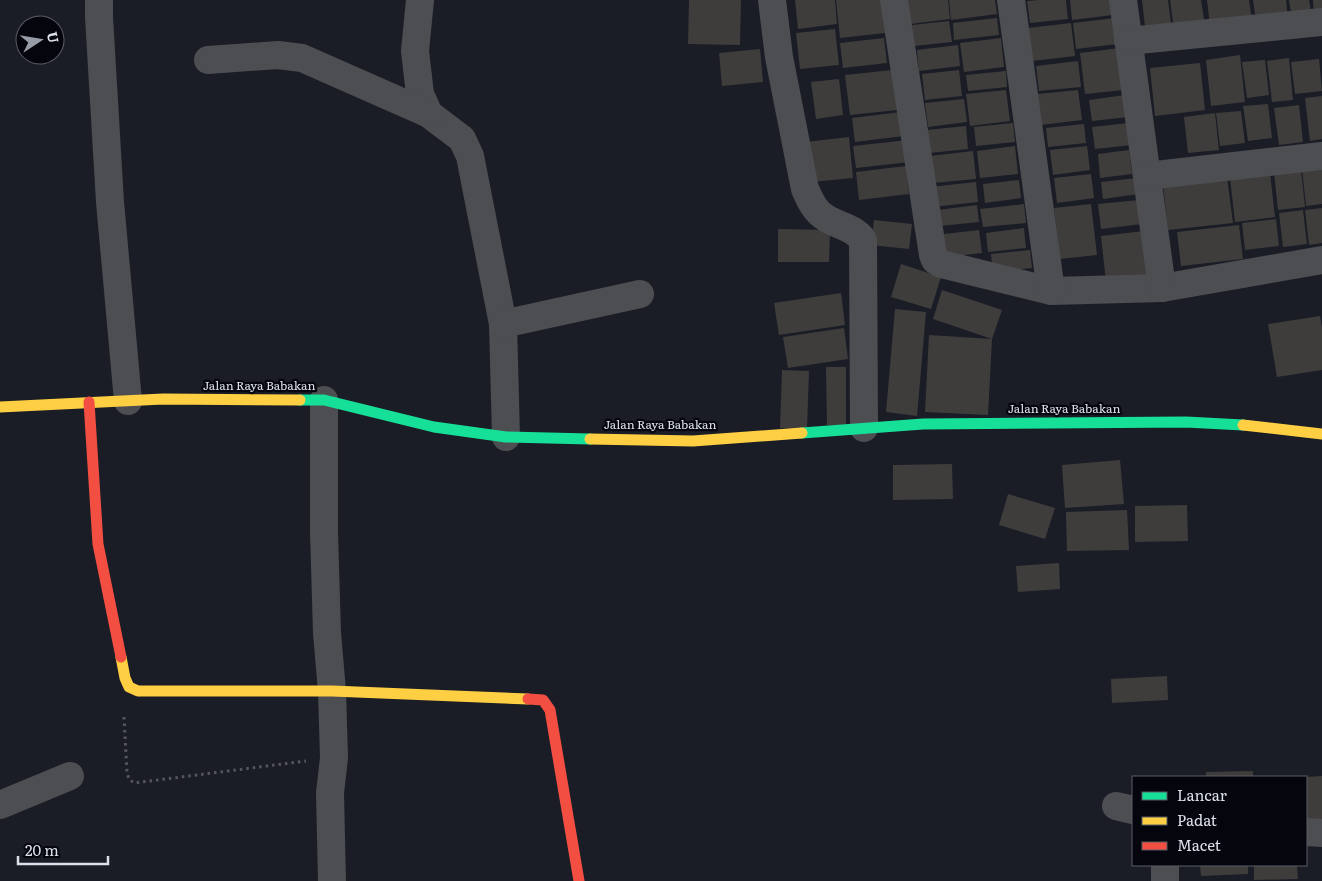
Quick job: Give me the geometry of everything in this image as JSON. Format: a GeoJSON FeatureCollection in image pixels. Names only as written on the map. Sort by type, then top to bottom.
{"type":"FeatureCollection","features":[{"type":"Feature","properties":{"kind":"street"},"geometry":{"type":"LineString","coordinates":[[99,0],[110,202],[128,400]]}},
{"type":"Feature","properties":{"kind":"street"},"geometry":{"type":"LineString","coordinates":[[420,0],[415,51],[420,94],[429,114]]}},
{"type":"Feature","properties":{"kind":"street"},"geometry":{"type":"LineString","coordinates":[[772,0],[779,57],[805,189],[813,206],[825,218],[859,233],[864,240],[864,428]]}},
{"type":"Feature","properties":{"kind":"street"},"geometry":{"type":"LineString","coordinates":[[894,0],[932,255],[940,264],[1052,291],[1162,288],[1322,260]]}},
{"type":"Feature","properties":{"kind":"street"},"geometry":{"type":"LineString","coordinates":[[1011,0],[1052,291]]}},
{"type":"Feature","properties":{"kind":"street"},"geometry":{"type":"LineString","coordinates":[[1123,0],[1162,288]]}},
{"type":"Feature","properties":{"kind":"street"},"geometry":{"type":"LineString","coordinates":[[1128,41],[1322,22]]}},
{"type":"Feature","properties":{"kind":"street"},"geometry":{"type":"LineString","coordinates":[[208,60],[278,55],[302,58],[429,114],[462,139],[470,156],[503,324],[506,437]]}},
{"type":"Feature","properties":{"kind":"street"},"geometry":{"type":"LineString","coordinates":[[1147,176],[1322,156]]}},
{"type":"Feature","properties":{"kind":"street"},"geometry":{"type":"LineString","coordinates":[[503,324],[640,294]]}},
{"type":"Feature","properties":{"kind":"street","name":"Jalan Raya Babakan"},"geometry":{"type":"LineString","coordinates":[[0,407],[163,399],[324,400],[434,426],[506,437],[693,441],[923,424],[1186,422],[1236,424],[1322,434]]}},
{"type":"Feature","properties":{"kind":"street"},"geometry":{"type":"LineString","coordinates":[[324,400],[324,541],[334,758],[330,793],[332,881]]}},
{"type":"Feature","properties":{"kind":"street"},"geometry":{"type":"LineString","coordinates":[[89,402],[98,544],[125,678],[129,687],[138,691],[332,691],[543,700],[550,710],[579,881]]}},
{"type":"Feature","properties":{"kind":"street"},"geometry":{"type":"LineString","coordinates":[[0,805],[70,776]]}},
{"type":"Feature","properties":{"kind":"street"},"geometry":{"type":"LineString","coordinates":[[1307,832],[1322,833]]}},
{"type":"Feature","properties":{"kind":"street"},"geometry":{"type":"LineString","coordinates":[[1165,881],[1166,866]]}},
{"type":"Feature","properties":{"kind":"path"},"geometry":{"type":"LineString","coordinates":[[129,687],[123,723],[127,773],[129,779],[134,783],[334,758]]}},
{"type":"Feature","properties":{"kind":"building"},"geometry":{"type":"Polygon","coordinates":[[[689,0],[741,0],[740,45],[688,44],[689,0]]]}},
{"type":"Feature","properties":{"kind":"building"},"geometry":{"type":"Polygon","coordinates":[[[795,0],[835,0],[837,24],[798,29],[795,0]]]}},
{"type":"Feature","properties":{"kind":"building"},"geometry":{"type":"Polygon","coordinates":[[[836,0],[881,0],[885,33],[840,38],[836,0]]]}},
{"type":"Feature","properties":{"kind":"building"},"geometry":{"type":"Polygon","coordinates":[[[908,0],[948,0],[950,19],[910,24],[908,0]]]}},
{"type":"Feature","properties":{"kind":"building"},"geometry":{"type":"Polygon","coordinates":[[[949,0],[995,0],[997,14],[951,20],[949,0]]]}},
{"type":"Feature","properties":{"kind":"building"},"geometry":{"type":"Polygon","coordinates":[[[1066,0],[1068,19],[1030,23],[1027,1],[1066,0]]]}},
{"type":"Feature","properties":{"kind":"building"},"geometry":{"type":"Polygon","coordinates":[[[1070,0],[1111,0],[1113,15],[1072,20],[1070,0]]]}},
{"type":"Feature","properties":{"kind":"building"},"geometry":{"type":"Polygon","coordinates":[[[1142,0],[1168,0],[1171,24],[1145,27],[1142,0]]]}},
{"type":"Feature","properties":{"kind":"building"},"geometry":{"type":"Polygon","coordinates":[[[1170,0],[1201,0],[1205,26],[1174,30],[1170,0]]]}},
{"type":"Feature","properties":{"kind":"building"},"geometry":{"type":"Polygon","coordinates":[[[1207,0],[1249,0],[1252,20],[1210,26],[1207,0]]]}},
{"type":"Feature","properties":{"kind":"building"},"geometry":{"type":"Polygon","coordinates":[[[1253,0],[1286,0],[1288,18],[1256,22],[1253,0]]]}},
{"type":"Feature","properties":{"kind":"building"},"geometry":{"type":"Polygon","coordinates":[[[1289,0],[1309,0],[1311,11],[1291,13],[1289,0]]]}},
{"type":"Feature","properties":{"kind":"building"},"geometry":{"type":"Polygon","coordinates":[[[1313,0],[1322,0],[1322,15],[1314,16],[1313,0]]]}},
{"type":"Feature","properties":{"kind":"building"},"geometry":{"type":"Polygon","coordinates":[[[997,18],[999,35],[954,40],[953,23],[997,18]]]}},
{"type":"Feature","properties":{"kind":"building"},"geometry":{"type":"Polygon","coordinates":[[[1115,18],[1118,44],[1076,49],[1073,23],[1115,18]]]}},
{"type":"Feature","properties":{"kind":"building"},"geometry":{"type":"Polygon","coordinates":[[[949,21],[952,42],[914,46],[912,25],[949,21]]]}},
{"type":"Feature","properties":{"kind":"building"},"geometry":{"type":"Polygon","coordinates":[[[1071,23],[1075,56],[1032,61],[1028,28],[1071,23]]]}},
{"type":"Feature","properties":{"kind":"building"},"geometry":{"type":"Polygon","coordinates":[[[835,29],[839,65],[800,69],[796,33],[835,29]]]}},
{"type":"Feature","properties":{"kind":"building"},"geometry":{"type":"Polygon","coordinates":[[[884,38],[887,63],[843,68],[840,43],[884,38]]]}},
{"type":"Feature","properties":{"kind":"building"},"geometry":{"type":"Polygon","coordinates":[[[1001,38],[1004,67],[964,72],[960,43],[1001,38]]]}},
{"type":"Feature","properties":{"kind":"building"},"geometry":{"type":"Polygon","coordinates":[[[958,45],[960,66],[919,71],[917,50],[958,45]]]}},
{"type":"Feature","properties":{"kind":"building"},"geometry":{"type":"Polygon","coordinates":[[[1120,48],[1124,90],[1085,94],[1080,53],[1120,48]]]}},
{"type":"Feature","properties":{"kind":"building"},"geometry":{"type":"Polygon","coordinates":[[[760,49],[763,82],[722,86],[719,53],[760,49]]]}},
{"type":"Feature","properties":{"kind":"building"},"geometry":{"type":"Polygon","coordinates":[[[1240,55],[1245,102],[1211,106],[1206,60],[1240,55]]]}},
{"type":"Feature","properties":{"kind":"building"},"geometry":{"type":"Polygon","coordinates":[[[1289,58],[1293,100],[1272,102],[1267,61],[1289,58]]]}},
{"type":"Feature","properties":{"kind":"building"},"geometry":{"type":"Polygon","coordinates":[[[1319,59],[1322,91],[1295,94],[1291,62],[1319,59]]]}},
{"type":"Feature","properties":{"kind":"building"},"geometry":{"type":"Polygon","coordinates":[[[1265,60],[1269,95],[1247,98],[1242,62],[1265,60]]]}},
{"type":"Feature","properties":{"kind":"building"},"geometry":{"type":"Polygon","coordinates":[[[1078,61],[1081,87],[1039,91],[1036,66],[1078,61]]]}},
{"type":"Feature","properties":{"kind":"building"},"geometry":{"type":"Polygon","coordinates":[[[1200,63],[1205,110],[1155,116],[1150,68],[1200,63]]]}},
{"type":"Feature","properties":{"kind":"building"},"geometry":{"type":"Polygon","coordinates":[[[892,70],[897,110],[850,115],[845,75],[892,70]]]}},
{"type":"Feature","properties":{"kind":"building"},"geometry":{"type":"Polygon","coordinates":[[[959,70],[962,96],[925,100],[922,74],[959,70]]]}},
{"type":"Feature","properties":{"kind":"building"},"geometry":{"type":"Polygon","coordinates":[[[1006,71],[1007,87],[968,91],[966,75],[1006,71]]]}},
{"type":"Feature","properties":{"kind":"building"},"geometry":{"type":"Polygon","coordinates":[[[839,79],[843,115],[816,119],[811,82],[839,79]]]}},
{"type":"Feature","properties":{"kind":"building"},"geometry":{"type":"Polygon","coordinates":[[[1006,90],[1010,121],[970,126],[966,94],[1006,90]]]}},
{"type":"Feature","properties":{"kind":"building"},"geometry":{"type":"Polygon","coordinates":[[[1078,90],[1082,120],[1041,125],[1037,94],[1078,90]]]}},
{"type":"Feature","properties":{"kind":"building"},"geometry":{"type":"Polygon","coordinates":[[[1125,95],[1128,117],[1092,121],[1089,100],[1125,95]]]}},
{"type":"Feature","properties":{"kind":"building"},"geometry":{"type":"Polygon","coordinates":[[[1322,96],[1322,139],[1310,141],[1305,98],[1322,96]]]}},
{"type":"Feature","properties":{"kind":"building"},"geometry":{"type":"Polygon","coordinates":[[[964,99],[967,122],[928,127],[925,103],[964,99]]]}},
{"type":"Feature","properties":{"kind":"building"},"geometry":{"type":"Polygon","coordinates":[[[1268,104],[1272,138],[1248,141],[1243,106],[1268,104]]]}},
{"type":"Feature","properties":{"kind":"building"},"geometry":{"type":"Polygon","coordinates":[[[1299,105],[1303,142],[1279,145],[1274,108],[1299,105]]]}},
{"type":"Feature","properties":{"kind":"building"},"geometry":{"type":"Polygon","coordinates":[[[1241,111],[1245,143],[1220,146],[1216,113],[1241,111]]]}},
{"type":"Feature","properties":{"kind":"building"},"geometry":{"type":"Polygon","coordinates":[[[901,112],[904,136],[855,142],[852,118],[901,112]]]}},
{"type":"Feature","properties":{"kind":"building"},"geometry":{"type":"Polygon","coordinates":[[[1215,113],[1219,150],[1188,153],[1184,117],[1215,113]]]}},
{"type":"Feature","properties":{"kind":"building"},"geometry":{"type":"Polygon","coordinates":[[[1013,123],[1015,142],[976,146],[974,127],[1013,123]]]}},
{"type":"Feature","properties":{"kind":"building"},"geometry":{"type":"Polygon","coordinates":[[[1129,123],[1132,145],[1095,149],[1092,127],[1129,123]]]}},
{"type":"Feature","properties":{"kind":"building"},"geometry":{"type":"Polygon","coordinates":[[[1084,124],[1086,143],[1048,147],[1046,128],[1084,124]]]}},
{"type":"Feature","properties":{"kind":"building"},"geometry":{"type":"Polygon","coordinates":[[[966,126],[968,149],[930,153],[927,130],[966,126]]]}},
{"type":"Feature","properties":{"kind":"building"},"geometry":{"type":"Polygon","coordinates":[[[849,137],[853,178],[811,182],[806,142],[849,137]]]}},
{"type":"Feature","properties":{"kind":"building"},"geometry":{"type":"Polygon","coordinates":[[[908,140],[910,162],[856,168],[853,146],[908,140]]]}},
{"type":"Feature","properties":{"kind":"building"},"geometry":{"type":"Polygon","coordinates":[[[1015,146],[1018,174],[980,178],[977,151],[1015,146]]]}},
{"type":"Feature","properties":{"kind":"building"},"geometry":{"type":"Polygon","coordinates":[[[1087,146],[1090,170],[1053,175],[1050,150],[1087,146]]]}},
{"type":"Feature","properties":{"kind":"building"},"geometry":{"type":"Polygon","coordinates":[[[1129,150],[1132,174],[1100,178],[1098,154],[1129,150]]]}},
{"type":"Feature","properties":{"kind":"building"},"geometry":{"type":"Polygon","coordinates":[[[973,151],[976,179],[933,183],[930,156],[973,151]]]}},
{"type":"Feature","properties":{"kind":"building"},"geometry":{"type":"Polygon","coordinates":[[[906,166],[909,194],[859,200],[856,172],[906,166]]]}},
{"type":"Feature","properties":{"kind":"building"},"geometry":{"type":"Polygon","coordinates":[[[1322,166],[1322,204],[1306,206],[1302,169],[1322,166]]]}},
{"type":"Feature","properties":{"kind":"building"},"geometry":{"type":"Polygon","coordinates":[[[1301,170],[1305,207],[1278,210],[1274,173],[1301,170]]]}},
{"type":"Feature","properties":{"kind":"building"},"geometry":{"type":"Polygon","coordinates":[[[1270,173],[1275,217],[1235,222],[1230,178],[1270,173]]]}},
{"type":"Feature","properties":{"kind":"building"},"geometry":{"type":"Polygon","coordinates":[[[1091,174],[1094,198],[1057,203],[1054,178],[1091,174]]]}},
{"type":"Feature","properties":{"kind":"building"},"geometry":{"type":"Polygon","coordinates":[[[1227,177],[1233,223],[1168,230],[1163,185],[1227,177]]]}},
{"type":"Feature","properties":{"kind":"building"},"geometry":{"type":"Polygon","coordinates":[[[1137,178],[1139,194],[1103,199],[1101,182],[1137,178]]]}},
{"type":"Feature","properties":{"kind":"building"},"geometry":{"type":"Polygon","coordinates":[[[1019,180],[1021,198],[985,203],[983,184],[1019,180]]]}},
{"type":"Feature","properties":{"kind":"building"},"geometry":{"type":"Polygon","coordinates":[[[976,182],[978,202],[932,207],[930,187],[976,182]]]}},
{"type":"Feature","properties":{"kind":"building"},"geometry":{"type":"Polygon","coordinates":[[[1139,200],[1142,224],[1101,229],[1098,204],[1139,200]]]}},
{"type":"Feature","properties":{"kind":"building"},"geometry":{"type":"Polygon","coordinates":[[[1024,204],[1026,223],[983,227],[980,209],[1024,204]]]}},
{"type":"Feature","properties":{"kind":"building"},"geometry":{"type":"Polygon","coordinates":[[[1091,204],[1097,255],[1060,259],[1054,208],[1091,204]]]}},
{"type":"Feature","properties":{"kind":"building"},"geometry":{"type":"Polygon","coordinates":[[[977,205],[979,222],[940,226],[938,210],[977,205]]]}},
{"type":"Feature","properties":{"kind":"building"},"geometry":{"type":"Polygon","coordinates":[[[1322,208],[1322,243],[1309,245],[1305,210],[1322,208]]]}},
{"type":"Feature","properties":{"kind":"building"},"geometry":{"type":"Polygon","coordinates":[[[1303,210],[1307,244],[1283,247],[1279,213],[1303,210]]]}},
{"type":"Feature","properties":{"kind":"building"},"geometry":{"type":"Polygon","coordinates":[[[1276,219],[1279,246],[1245,250],[1242,223],[1276,219]]]}},
{"type":"Feature","properties":{"kind":"building"},"geometry":{"type":"Polygon","coordinates":[[[874,220],[912,224],[909,249],[871,245],[874,220]]]}},
{"type":"Feature","properties":{"kind":"building"},"geometry":{"type":"Polygon","coordinates":[[[1239,225],[1243,259],[1181,266],[1177,232],[1239,225]]]}},
{"type":"Feature","properties":{"kind":"building"},"geometry":{"type":"Polygon","coordinates":[[[1024,228],[1026,248],[988,252],[986,233],[1024,228]]]}},
{"type":"Feature","properties":{"kind":"building"},"geometry":{"type":"Polygon","coordinates":[[[778,229],[830,230],[829,262],[778,262],[778,229]]]}},
{"type":"Feature","properties":{"kind":"building"},"geometry":{"type":"Polygon","coordinates":[[[979,230],[982,253],[938,258],[936,235],[979,230]]]}},
{"type":"Feature","properties":{"kind":"building"},"geometry":{"type":"Polygon","coordinates":[[[1144,231],[1150,276],[1106,282],[1101,236],[1144,231]]]}},
{"type":"Feature","properties":{"kind":"building"},"geometry":{"type":"Polygon","coordinates":[[[1030,250],[1032,268],[993,272],[991,254],[1030,250]]]}},
{"type":"Feature","properties":{"kind":"building"},"geometry":{"type":"Polygon","coordinates":[[[901,264],[941,277],[931,309],[891,297],[901,264]]]}},
{"type":"Feature","properties":{"kind":"building"},"geometry":{"type":"Polygon","coordinates":[[[942,290],[1002,310],[992,339],[933,319],[942,290]]]}},
{"type":"Feature","properties":{"kind":"building"},"geometry":{"type":"Polygon","coordinates":[[[841,293],[845,325],[779,335],[774,303],[841,293]]]}},
{"type":"Feature","properties":{"kind":"building"},"geometry":{"type":"Polygon","coordinates":[[[895,309],[926,312],[917,416],[886,412],[895,309]]]}},
{"type":"Feature","properties":{"kind":"building"},"geometry":{"type":"Polygon","coordinates":[[[1320,316],[1322,327],[1322,370],[1277,377],[1268,324],[1320,316]]]}},
{"type":"Feature","properties":{"kind":"building"},"geometry":{"type":"Polygon","coordinates":[[[844,328],[848,359],[788,368],[783,337],[844,328]]]}},
{"type":"Feature","properties":{"kind":"building"},"geometry":{"type":"Polygon","coordinates":[[[929,335],[992,339],[988,415],[925,412],[929,335]]]}},
{"type":"Feature","properties":{"kind":"building"},"geometry":{"type":"Polygon","coordinates":[[[826,367],[846,367],[846,425],[827,425],[826,367]]]}},
{"type":"Feature","properties":{"kind":"building"},"geometry":{"type":"Polygon","coordinates":[[[782,370],[809,371],[807,429],[780,428],[782,370]]]}},
{"type":"Feature","properties":{"kind":"building"},"geometry":{"type":"Polygon","coordinates":[[[1120,460],[1124,504],[1065,508],[1062,465],[1120,460]]]}},
{"type":"Feature","properties":{"kind":"building"},"geometry":{"type":"Polygon","coordinates":[[[952,464],[953,499],[893,500],[893,465],[952,464]]]}},
{"type":"Feature","properties":{"kind":"building"},"geometry":{"type":"Polygon","coordinates":[[[1008,494],[1055,508],[1045,539],[999,525],[1008,494]]]}},
{"type":"Feature","properties":{"kind":"building"},"geometry":{"type":"Polygon","coordinates":[[[1187,505],[1188,541],[1135,542],[1135,506],[1187,505]]]}},
{"type":"Feature","properties":{"kind":"building"},"geometry":{"type":"Polygon","coordinates":[[[1127,510],[1129,550],[1067,551],[1066,512],[1127,510]]]}},
{"type":"Feature","properties":{"kind":"building"},"geometry":{"type":"Polygon","coordinates":[[[1059,563],[1060,589],[1018,592],[1016,566],[1059,563]]]}},
{"type":"Feature","properties":{"kind":"building"},"geometry":{"type":"Polygon","coordinates":[[[1167,676],[1168,700],[1112,703],[1111,679],[1167,676]]]}},
{"type":"Feature","properties":{"kind":"building"},"geometry":{"type":"Polygon","coordinates":[[[1253,771],[1253,776],[1206,776],[1206,772],[1253,771]]]}},
{"type":"Feature","properties":{"kind":"building"},"geometry":{"type":"Polygon","coordinates":[[[1322,776],[1322,820],[1307,821],[1307,777],[1322,776]]]}},
{"type":"Feature","properties":{"kind":"building"},"geometry":{"type":"Polygon","coordinates":[[[1200,866],[1248,866],[1248,874],[1201,876],[1200,866]]]}},
{"type":"Feature","properties":{"kind":"building"},"geometry":{"type":"Polygon","coordinates":[[[1254,866],[1297,866],[1298,879],[1254,880],[1254,866]]]}},
{"type":"Feature","properties":{"kind":"traffic: fast"},"geometry":{"type":"LineString","coordinates":[[300,400],[324,400],[434,427],[506,437],[590,439]]}},
{"type":"Feature","properties":{"kind":"traffic: fast"},"geometry":{"type":"LineString","coordinates":[[802,433],[923,424],[1186,422],[1243,425]]}},
{"type":"Feature","properties":{"kind":"traffic: slow"},"geometry":{"type":"LineString","coordinates":[[0,407],[163,399],[300,400]]}},
{"type":"Feature","properties":{"kind":"traffic: slow"},"geometry":{"type":"LineString","coordinates":[[1243,425],[1322,434]]}},
{"type":"Feature","properties":{"kind":"traffic: slow"},"geometry":{"type":"LineString","coordinates":[[590,439],[693,441],[802,433]]}},
{"type":"Feature","properties":{"kind":"traffic: slow"},"geometry":{"type":"LineString","coordinates":[[121,657],[125,678],[129,687],[138,691],[332,691],[528,699]]}},
{"type":"Feature","properties":{"kind":"traffic: jam"},"geometry":{"type":"LineString","coordinates":[[89,402],[98,544],[121,657]]}},
{"type":"Feature","properties":{"kind":"traffic: jam"},"geometry":{"type":"LineString","coordinates":[[528,699],[543,700],[550,710],[579,881]]}}]}
